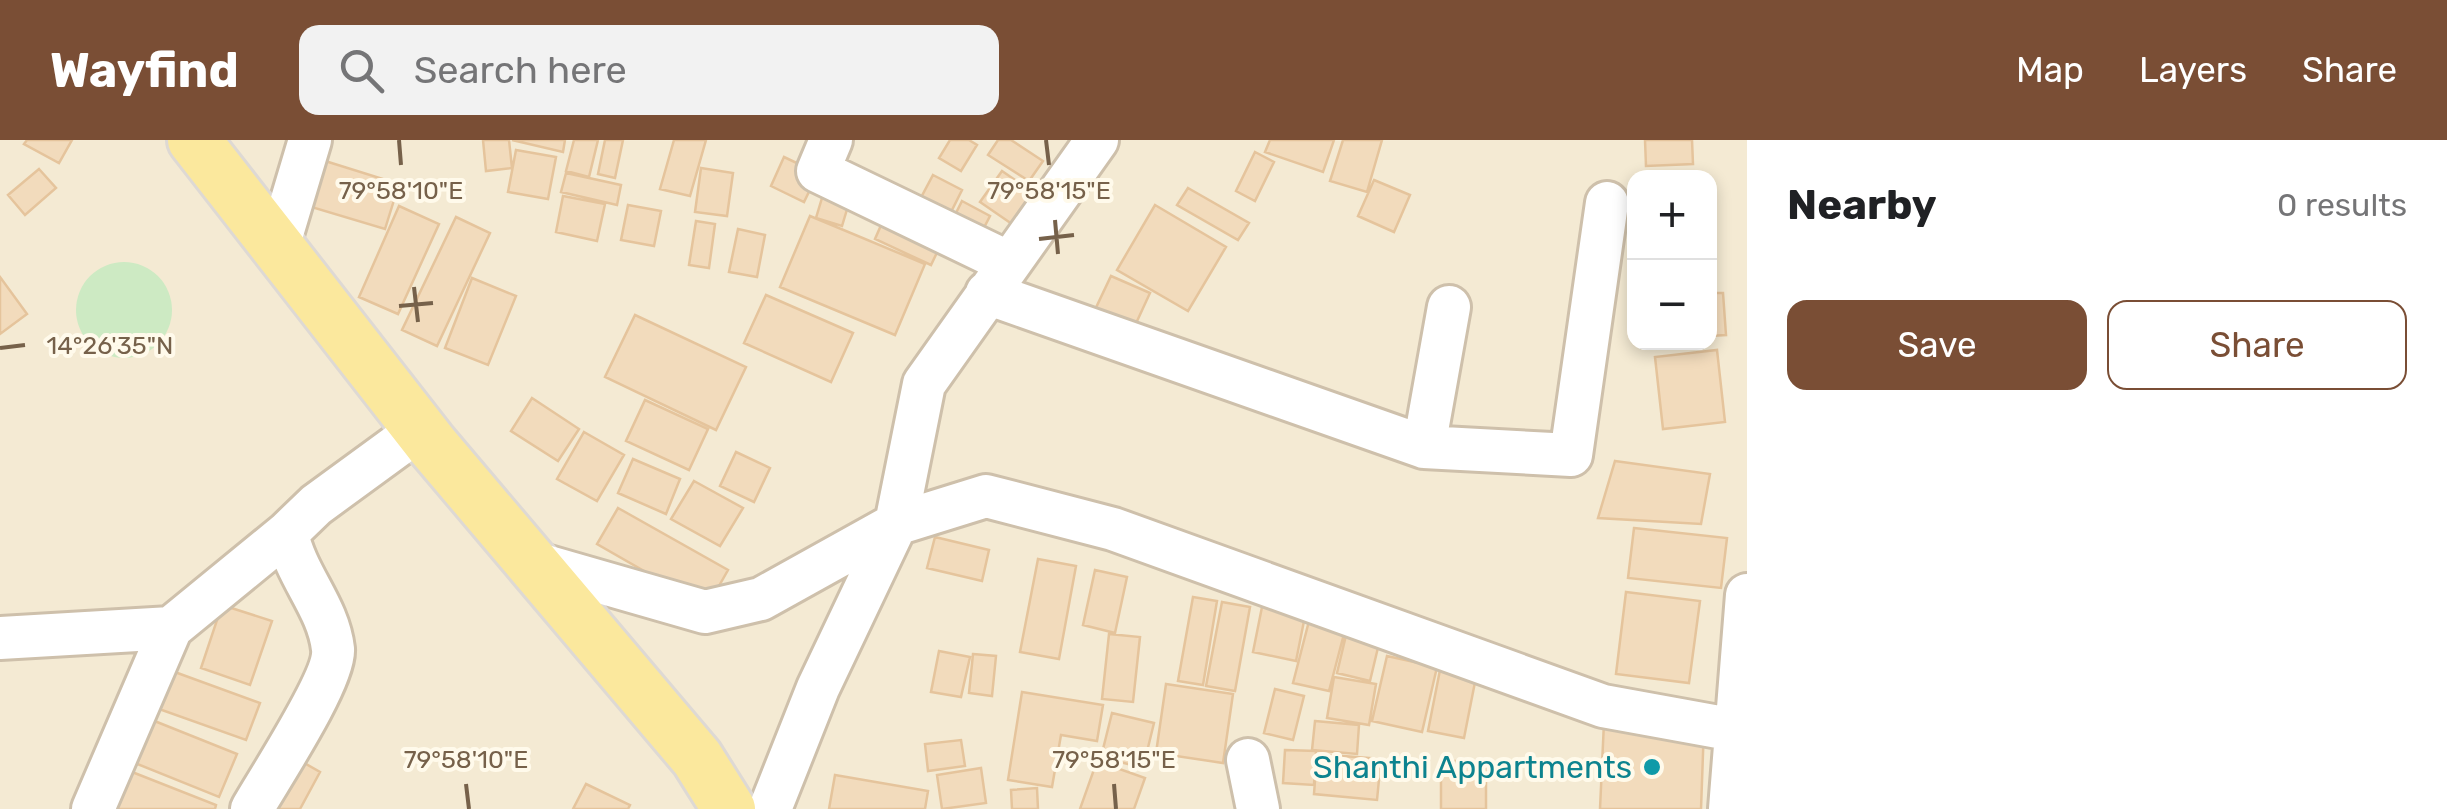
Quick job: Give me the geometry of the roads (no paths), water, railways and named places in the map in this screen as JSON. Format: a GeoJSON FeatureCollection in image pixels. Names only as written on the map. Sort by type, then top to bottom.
{"type":"FeatureCollection","features":[{"type":"Feature","properties":{"kind":"main road"},"geometry":{"type":"LineString","coordinates":[[196,141],[420,429],[697,758],[730,809]]}},
{"type":"Feature","properties":{"kind":"street"},"geometry":{"type":"LineString","coordinates":[[278,248],[310,140]]}},
{"type":"Feature","properties":{"kind":"street"},"geometry":{"type":"LineString","coordinates":[[831,140],[818,170],[997,277],[1424,446],[1571,455],[1607,203]]}},
{"type":"Feature","properties":{"kind":"street"},"geometry":{"type":"LineString","coordinates":[[770,809],[818,688],[896,524],[924,384],[1097,140]]}},
{"type":"Feature","properties":{"kind":"street"},"geometry":{"type":"LineString","coordinates":[[1424,446],[1449,307]]}},
{"type":"Feature","properties":{"kind":"street"},"geometry":{"type":"LineString","coordinates":[[93,809],[171,628],[316,505],[420,429]]}},
{"type":"Feature","properties":{"kind":"street"},"geometry":{"type":"LineString","coordinates":[[531,562],[705,612],[761,599],[896,524],[986,496],[1112,530],[1603,706],[1735,730]]}},
{"type":"Feature","properties":{"kind":"street"},"geometry":{"type":"LineString","coordinates":[[252,809],[326,680],[334,651],[317,600],[293,563],[287,533]]}},
{"type":"Feature","properties":{"kind":"street"},"geometry":{"type":"LineString","coordinates":[[1730,809],[1747,595]]}},
{"type":"Feature","properties":{"kind":"street"},"geometry":{"type":"LineString","coordinates":[[0,638],[171,628]]}},
{"type":"Feature","properties":{"kind":"street"},"geometry":{"type":"LineString","coordinates":[[1248,760],[1258,809]]}},
{"type":"Feature","properties":{"kind":"place","name":"Shanthi Appartments"},"geometry":{"type":"Point","coordinates":[1652,767]}}]}
